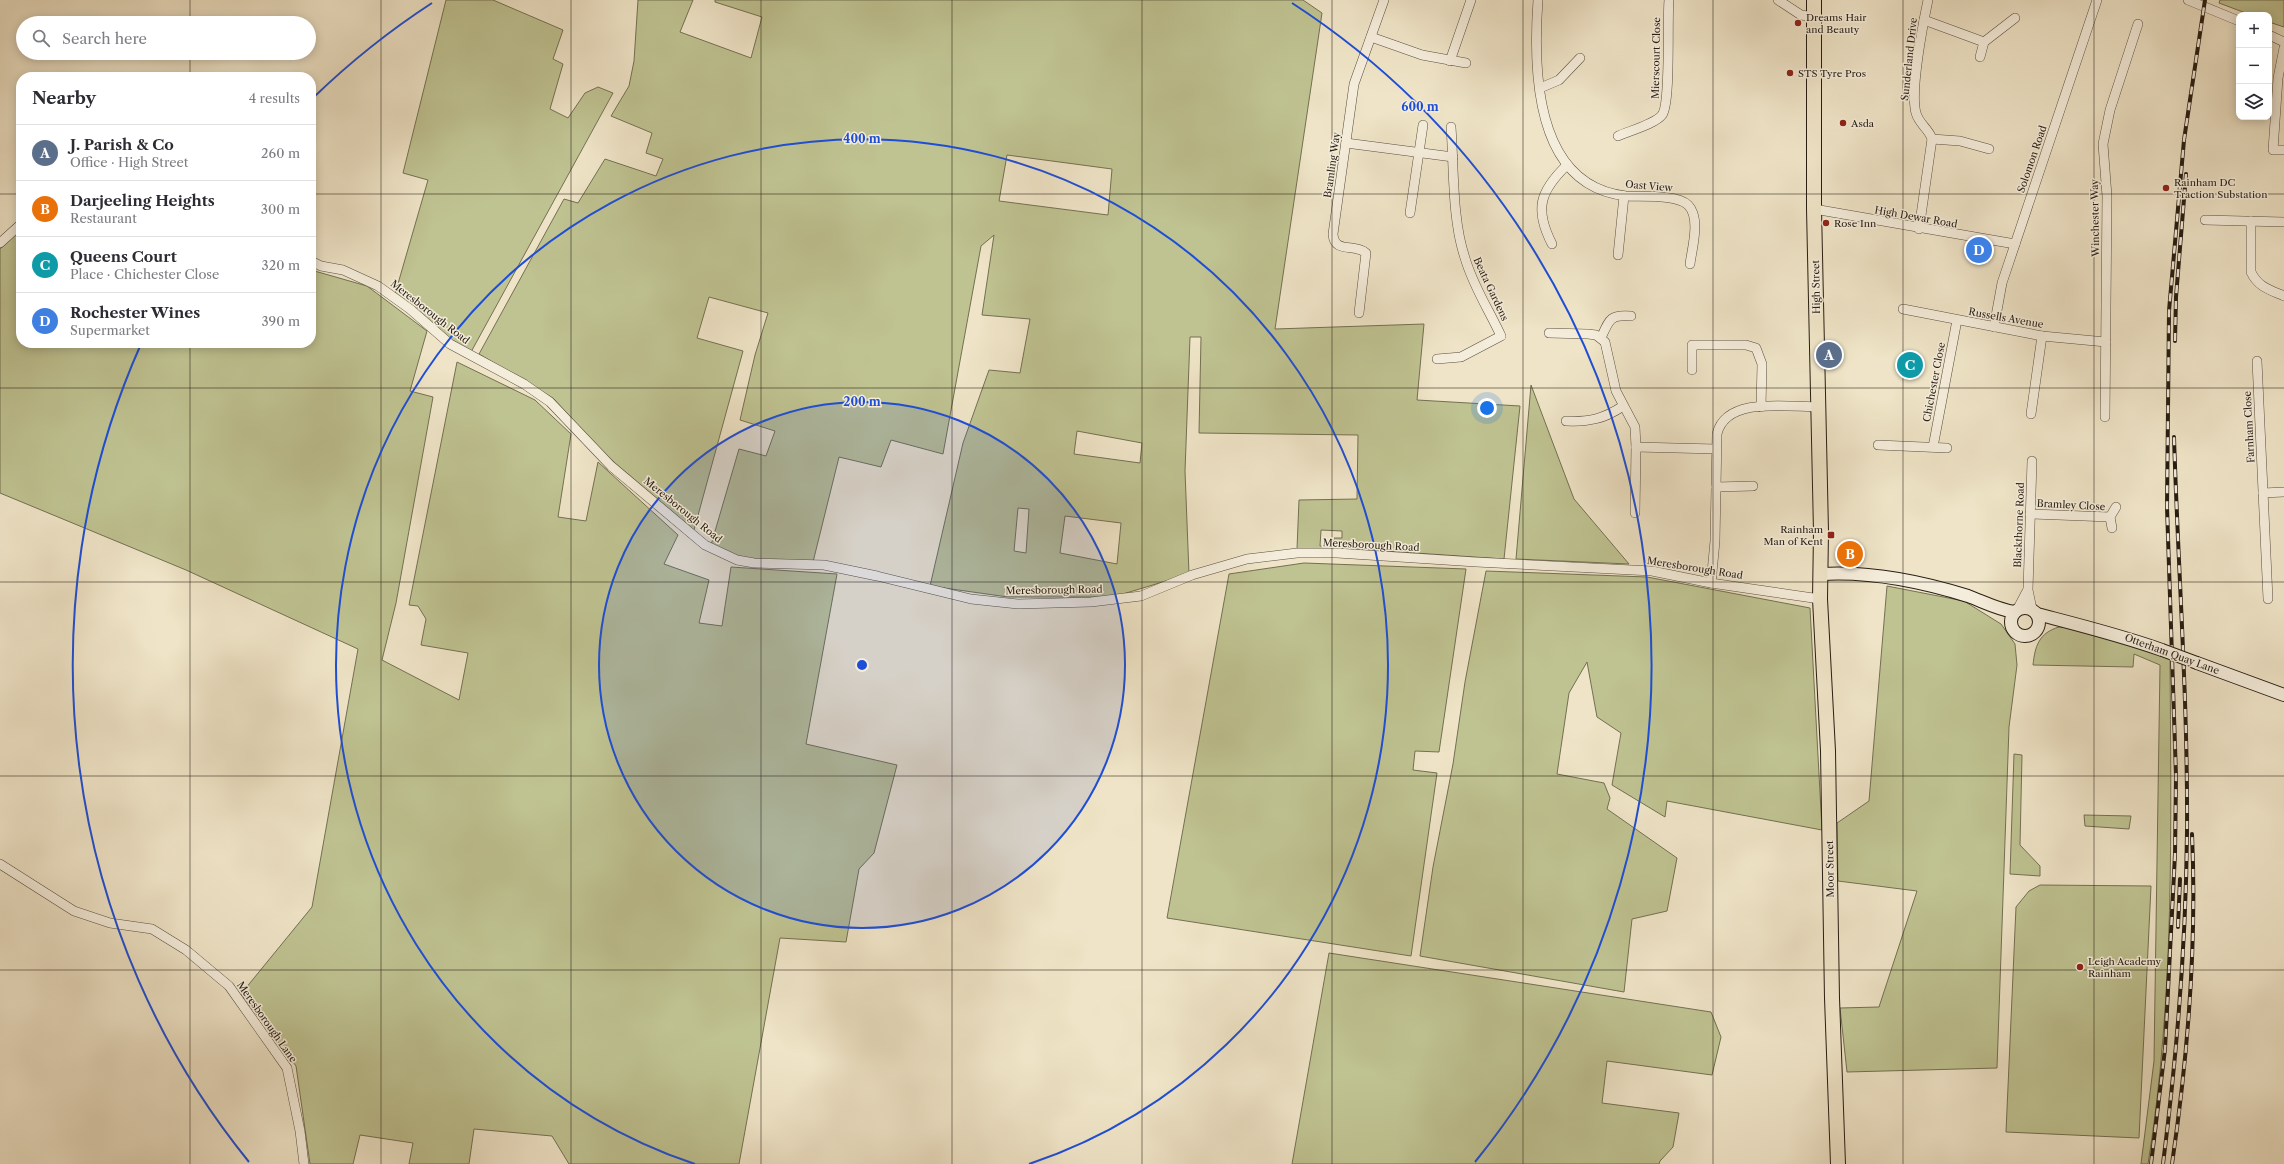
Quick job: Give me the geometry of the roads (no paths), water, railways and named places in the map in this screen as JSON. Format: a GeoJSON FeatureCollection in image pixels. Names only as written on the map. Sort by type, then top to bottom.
{"type":"FeatureCollection","features":[{"type":"Feature","properties":{"kind":"main road","name":"High Street"},"geometry":{"type":"LineString","coordinates":[[1814,0],[1814,209],[1819,407],[1821,574]]}},
{"type":"Feature","properties":{"kind":"main road","name":"Moor Street"},"geometry":{"type":"LineString","coordinates":[[1821,574],[1820,599],[1828,751],[1832,998],[1838,1164]]}},
{"type":"Feature","properties":{"kind":"street","name":"Bramling Way"},"geometry":{"type":"LineString","coordinates":[[1359,313],[1366,253],[1358,249],[1337,246],[1333,240],[1354,84],[1384,0]]}},
{"type":"Feature","properties":{"kind":"street"},"geometry":{"type":"LineString","coordinates":[[1450,61],[1471,0]]}},
{"type":"Feature","properties":{"kind":"street","name":"Oast View"},"geometry":{"type":"LineString","coordinates":[[1538,0],[1537,55],[1540,88],[1547,130],[1555,148],[1567,165],[1592,185],[1624,196],[1670,198],[1688,205],[1692,210],[1694,223],[1690,264]]}},
{"type":"Feature","properties":{"kind":"street","name":"Mierscourt Close"},"geometry":{"type":"LineString","coordinates":[[1618,136],[1657,120],[1666,108],[1668,89],[1669,0]]}},
{"type":"Feature","properties":{"kind":"street"},"geometry":{"type":"LineString","coordinates":[[1778,0],[1801,15],[1814,17]]}},
{"type":"Feature","properties":{"kind":"street","name":"Sunderland Drive"},"geometry":{"type":"LineString","coordinates":[[1928,0],[1924,20],[1915,104],[1919,120],[1930,132],[1932,139]]}},
{"type":"Feature","properties":{"kind":"street","name":"Solomon Road"},"geometry":{"type":"LineString","coordinates":[[1994,327],[2002,283],[2097,0]]}},
{"type":"Feature","properties":{"kind":"street"},"geometry":{"type":"LineString","coordinates":[[2188,0],[2236,20]]}},
{"type":"Feature","properties":{"kind":"street"},"geometry":{"type":"LineString","coordinates":[[1980,57],[1984,42],[2015,18]]}},
{"type":"Feature","properties":{"kind":"street"},"geometry":{"type":"LineString","coordinates":[[1924,20],[1984,42]]}},
{"type":"Feature","properties":{"kind":"street","name":"Winchester Way"},"geometry":{"type":"LineString","coordinates":[[2105,417],[2107,196],[2102,144],[2108,116],[2138,24]]}},
{"type":"Feature","properties":{"kind":"street"},"geometry":{"type":"LineString","coordinates":[[2272,36],[2284,42]]}},
{"type":"Feature","properties":{"kind":"street"},"geometry":{"type":"LineString","coordinates":[[1371,37],[1422,55],[1466,63]]}},
{"type":"Feature","properties":{"kind":"street"},"geometry":{"type":"LineString","coordinates":[[2284,48],[2278,78],[2273,150],[2284,150]]}},
{"type":"Feature","properties":{"kind":"street"},"geometry":{"type":"LineString","coordinates":[[1540,88],[1559,80],[1580,58]]}},
{"type":"Feature","properties":{"kind":"street"},"geometry":{"type":"LineString","coordinates":[[1410,213],[1423,125]]}},
{"type":"Feature","properties":{"kind":"street","name":"Beata Gardens"},"geometry":{"type":"LineString","coordinates":[[1436,359],[1461,357],[1501,336],[1474,282],[1461,246],[1456,216],[1454,157],[1451,127]]}},
{"type":"Feature","properties":{"kind":"street"},"geometry":{"type":"LineString","coordinates":[[1919,229],[1932,139],[1960,141],[1989,149]]}},
{"type":"Feature","properties":{"kind":"street"},"geometry":{"type":"LineString","coordinates":[[1346,143],[1454,157]]}},
{"type":"Feature","properties":{"kind":"street"},"geometry":{"type":"LineString","coordinates":[[1552,244],[1542,218],[1542,201],[1548,186],[1567,165]]}},
{"type":"Feature","properties":{"kind":"street"},"geometry":{"type":"LineString","coordinates":[[1618,255],[1624,196]]}},
{"type":"Feature","properties":{"kind":"street","name":"High Dewar Road"},"geometry":{"type":"LineString","coordinates":[[1814,209],[1919,229],[2015,244]]}},
{"type":"Feature","properties":{"kind":"street"},"geometry":{"type":"LineString","coordinates":[[2205,220],[2284,222]]}},
{"type":"Feature","properties":{"kind":"street"},"geometry":{"type":"LineString","coordinates":[[2251,221],[2251,272],[2254,279],[2263,287],[2284,296]]}},
{"type":"Feature","properties":{"kind":"street"},"geometry":{"type":"LineString","coordinates":[[0,243],[16,229]]}},
{"type":"Feature","properties":{"kind":"street","name":"Meresborough Road"},"geometry":{"type":"LineString","coordinates":[[316,264],[343,270],[378,286],[410,309],[450,344],[537,393],[576,427],[611,466],[696,537],[715,552],[737,560],[754,563],[824,565],[877,576],[971,599],[1018,604],[1091,602],[1141,596],[1192,575],[1247,559],[1297,554],[1373,554],[1476,562],[1652,571],[1711,583],[1820,599]]}},
{"type":"Feature","properties":{"kind":"street","name":"Russells Avenue"},"geometry":{"type":"LineString","coordinates":[[1903,309],[2042,336],[2106,342]]}},
{"type":"Feature","properties":{"kind":"street"},"geometry":{"type":"LineString","coordinates":[[1601,338],[1610,320],[1619,315],[1631,316]]}},
{"type":"Feature","properties":{"kind":"street","name":"Chichester Close"},"geometry":{"type":"LineString","coordinates":[[1933,447],[1957,320]]}},
{"type":"Feature","properties":{"kind":"street"},"geometry":{"type":"LineString","coordinates":[[1549,333],[1588,334],[1601,338],[1607,346],[1616,391],[1635,427],[1635,513]]}},
{"type":"Feature","properties":{"kind":"street"},"geometry":{"type":"LineString","coordinates":[[2031,414],[2042,336]]}},
{"type":"Feature","properties":{"kind":"street"},"geometry":{"type":"LineString","coordinates":[[1692,370],[1692,345],[1746,344],[1756,348],[1762,364],[1761,407]]}},
{"type":"Feature","properties":{"kind":"street","name":"Farnham Close"},"geometry":{"type":"LineString","coordinates":[[2257,361],[2268,599]]}},
{"type":"Feature","properties":{"kind":"street"},"geometry":{"type":"LineString","coordinates":[[1566,421],[1589,422],[1597,420],[1623,406]]}},
{"type":"Feature","properties":{"kind":"street"},"geometry":{"type":"LineString","coordinates":[[1711,583],[1714,569],[1716,449],[1718,428],[1725,418],[1742,408],[1819,407]]}},
{"type":"Feature","properties":{"kind":"street"},"geometry":{"type":"LineString","coordinates":[[1878,445],[1947,448]]}},
{"type":"Feature","properties":{"kind":"street"},"geometry":{"type":"LineString","coordinates":[[1636,447],[1716,449]]}},
{"type":"Feature","properties":{"kind":"street","name":"Blackthorne Road"},"geometry":{"type":"LineString","coordinates":[[2032,461],[2028,590],[2034,612]]}},
{"type":"Feature","properties":{"kind":"street"},"geometry":{"type":"LineString","coordinates":[[1716,487],[1754,486]]}},
{"type":"Feature","properties":{"kind":"street"},"geometry":{"type":"LineString","coordinates":[[2263,493],[2284,492]]}},
{"type":"Feature","properties":{"kind":"street"},"geometry":{"type":"LineString","coordinates":[[2112,528],[2110,517],[2116,507]]}},
{"type":"Feature","properties":{"kind":"street","name":"Bramley Close"},"geometry":{"type":"LineString","coordinates":[[2030,514],[2110,517]]}},
{"type":"Feature","properties":{"kind":"street","name":"Otterham Quay Lane"},"geometry":{"type":"LineString","coordinates":[[1821,574],[1848,572],[1874,574],[1940,588],[1976,599],[1990,606],[2016,611],[2026,607],[2034,612],[2057,621],[2083,625],[2162,650],[2284,695]]}},
{"type":"Feature","properties":{"kind":"street","name":"Blackthorne Road"},"geometry":{"type":"LineString","coordinates":[[2016,611],[2028,590]]}},
{"type":"Feature","properties":{"kind":"street","name":"Otterham Quay Lane"},"geometry":{"type":"LineString","coordinates":[[1990,606],[2018,634],[2025,636],[2032,633],[2038,627],[2057,621]]}},
{"type":"Feature","properties":{"kind":"street"},"geometry":{"type":"LineString","coordinates":[[2012,628],[2010,620],[2016,611]]}},
{"type":"Feature","properties":{"kind":"street"},"geometry":{"type":"LineString","coordinates":[[2034,612],[2038,627]]}},
{"type":"Feature","properties":{"kind":"street","name":"Meresborough Lane"},"geometry":{"type":"LineString","coordinates":[[0,864],[74,911],[110,923],[152,929],[186,950],[229,986],[287,1068],[300,1131],[304,1164]]}},
{"type":"Feature","properties":{"kind":"railway"},"geometry":{"type":"LineString","coordinates":[[2151,1164],[2165,1049],[2175,854],[2176,776],[2167,507],[2169,311],[2184,140],[2205,0]]}},
{"type":"Feature","properties":{"kind":"railway"},"geometry":{"type":"LineString","coordinates":[[2175,341],[2176,297],[2186,174]]}},
{"type":"Feature","properties":{"kind":"railway"},"geometry":{"type":"LineString","coordinates":[[2163,1164],[2173,1081],[2183,957],[2187,832],[2186,733],[2174,437]]}},
{"type":"Feature","properties":{"kind":"railway"},"geometry":{"type":"LineString","coordinates":[[2172,1164],[2183,1082],[2190,999],[2193,917],[2192,834]]}},
{"type":"Feature","properties":{"kind":"railway"},"geometry":{"type":"LineString","coordinates":[[2178,927],[2180,879]]}},
{"type":"Feature","properties":{"kind":"place","name":"Dreams Hair and Beauty"},"geometry":{"type":"Point","coordinates":[1798,23]}},
{"type":"Feature","properties":{"kind":"place","name":"STS Tyre Pros"},"geometry":{"type":"Point","coordinates":[1790,73]}},
{"type":"Feature","properties":{"kind":"place","name":"Asda"},"geometry":{"type":"Point","coordinates":[1843,123]}},
{"type":"Feature","properties":{"kind":"place","name":"Rainham DC Traction Substation"},"geometry":{"type":"Point","coordinates":[2166,188]}},
{"type":"Feature","properties":{"kind":"place","name":"Rose Inn"},"geometry":{"type":"Point","coordinates":[1826,223]}},
{"type":"Feature","properties":{"kind":"place","name":"Rochester Wines"},"geometry":{"type":"Point","coordinates":[1979,250]}},
{"type":"Feature","properties":{"kind":"place","name":"J. Parish & Co"},"geometry":{"type":"Point","coordinates":[1829,355]}},
{"type":"Feature","properties":{"kind":"place","name":"Queens Court"},"geometry":{"type":"Point","coordinates":[1910,365]}},
{"type":"Feature","properties":{"kind":"place","name":"Rainham Man of Kent"},"geometry":{"type":"Point","coordinates":[1831,535]}},
{"type":"Feature","properties":{"kind":"place","name":"Darjeeling Heights"},"geometry":{"type":"Point","coordinates":[1850,554]}},
{"type":"Feature","properties":{"kind":"place","name":"Leigh Academy Rainham"},"geometry":{"type":"Point","coordinates":[2080,967]}}]}
